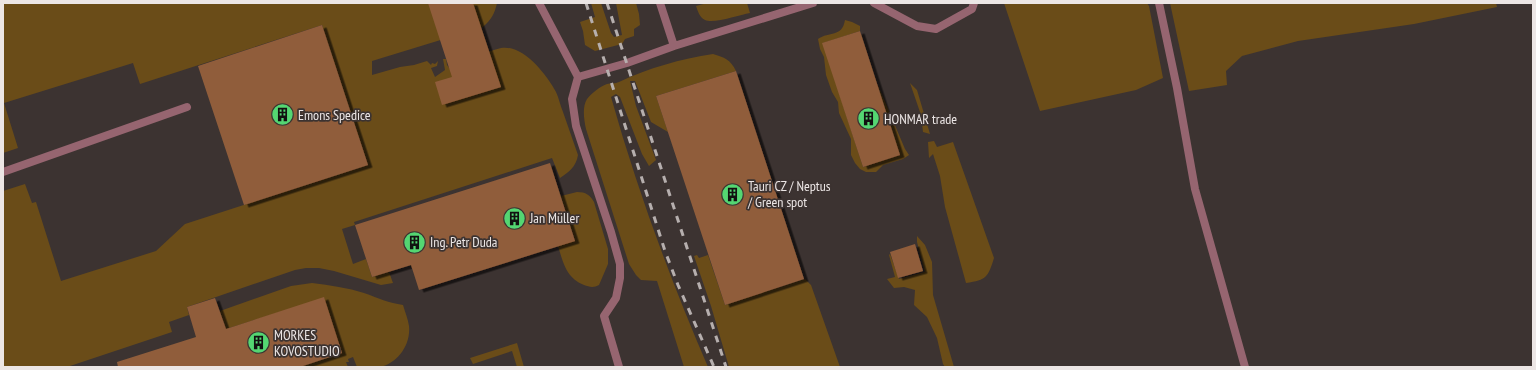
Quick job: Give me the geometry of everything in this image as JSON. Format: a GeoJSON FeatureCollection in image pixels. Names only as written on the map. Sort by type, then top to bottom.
{"type":"FeatureCollection","features":[{"type":"Feature","properties":{"kind":"lane"},"geometry":{"type":"LineString","coordinates":[[539,3],[578,77],[572,99],[576,126],[594,176],[620,264],[620,278],[616,298],[604,316],[619,367]]}},
{"type":"Feature","properties":{"kind":"lane"},"geometry":{"type":"LineString","coordinates":[[660,3],[674,46]]}},
{"type":"Feature","properties":{"kind":"lane"},"geometry":{"type":"LineString","coordinates":[[578,77],[627,63],[674,46],[813,3]]}},
{"type":"Feature","properties":{"kind":"lane"},"geometry":{"type":"LineString","coordinates":[[874,3],[916,26],[936,29],[972,9],[974,3]]}},
{"type":"Feature","properties":{"kind":"lane"},"geometry":{"type":"LineString","coordinates":[[1159,3],[1177,88],[1195,189],[1244,367]]}},
{"type":"Feature","properties":{"kind":"lane"},"geometry":{"type":"LineString","coordinates":[[3,172],[187,107]]}},
{"type":"Feature","properties":{"kind":"shaded area"},"geometry":{"type":"Polygon","coordinates":[[[3,3],[497,3],[492,16],[483,27],[372,61],[372,75],[427,61],[431,65],[432,63],[435,64],[438,61],[437,66],[431,68],[435,77],[445,70],[443,59],[446,59],[447,65],[450,69],[501,48],[509,48],[518,51],[533,62],[547,77],[556,92],[578,155],[576,163],[572,169],[560,178],[552,158],[354,222],[355,225],[342,229],[353,264],[366,259],[372,277],[389,272],[393,283],[381,285],[319,268],[295,270],[187,307],[189,315],[169,322],[172,332],[67,367],[3,367],[3,191],[25,184],[32,203],[36,202],[61,281],[156,251],[185,224],[368,165],[322,25],[140,84],[133,63],[4,103],[18,148],[3,153],[3,3]]]}},
{"type":"Feature","properties":{"kind":"shaded area"},"geometry":{"type":"Polygon","coordinates":[[[591,3],[601,3],[611,33],[614,37],[622,35],[616,3],[636,3],[640,25],[634,29],[634,36],[625,39],[622,44],[595,51],[585,45],[580,22],[595,17],[591,3]]]}},
{"type":"Feature","properties":{"kind":"shaded area"},"geometry":{"type":"Polygon","coordinates":[[[707,3],[747,3],[750,13],[709,21],[700,16],[696,6],[707,3]]]}},
{"type":"Feature","properties":{"kind":"shaded area"},"geometry":{"type":"Polygon","coordinates":[[[1004,3],[1147,3],[1149,6],[1163,78],[1136,90],[1040,111],[1004,3]]]}},
{"type":"Feature","properties":{"kind":"shaded area"},"geometry":{"type":"Polygon","coordinates":[[[1170,3],[1496,3],[1497,7],[1414,24],[1298,41],[1242,56],[1226,71],[1227,85],[1189,91],[1170,3]]]}},
{"type":"Feature","properties":{"kind":"shaded area"},"geometry":{"type":"Polygon","coordinates":[[[845,20],[860,26],[860,31],[823,43],[863,167],[900,155],[877,83],[905,149],[909,155],[903,159],[883,165],[876,172],[866,172],[860,169],[851,155],[851,139],[839,113],[838,102],[832,92],[826,75],[824,57],[820,49],[818,39],[838,32],[843,26],[845,20]]]}},
{"type":"Feature","properties":{"kind":"shaded area"},"geometry":{"type":"Polygon","coordinates":[[[713,54],[721,56],[727,60],[732,64],[736,71],[656,96],[668,132],[651,122],[635,81],[630,81],[636,106],[656,160],[649,166],[642,154],[620,97],[616,94],[611,97],[655,234],[680,301],[708,367],[684,367],[657,281],[641,280],[629,264],[586,129],[584,110],[587,99],[596,90],[604,85],[618,83],[641,72],[665,65],[713,54]]]}},
{"type":"Feature","properties":{"kind":"shaded area"},"geometry":{"type":"Polygon","coordinates":[[[910,83],[917,90],[930,134],[923,132],[921,115],[910,83]]]}},
{"type":"Feature","properties":{"kind":"shaded area"},"geometry":{"type":"Polygon","coordinates":[[[934,141],[937,147],[953,142],[994,258],[990,270],[983,279],[966,283],[945,207],[940,176],[933,154],[929,158],[928,142],[934,141]]]}},
{"type":"Feature","properties":{"kind":"shaded area"},"geometry":{"type":"Polygon","coordinates":[[[577,192],[587,194],[594,202],[608,249],[608,264],[599,285],[595,287],[590,287],[578,282],[569,274],[558,246],[575,240],[561,196],[577,192]]]}},
{"type":"Feature","properties":{"kind":"shaded area"},"geometry":{"type":"Polygon","coordinates":[[[917,236],[925,245],[932,262],[933,295],[954,367],[945,367],[943,364],[937,338],[927,317],[914,305],[915,290],[904,287],[894,288],[887,279],[895,277],[890,254],[899,279],[925,272],[917,242],[917,236]]]}},
{"type":"Feature","properties":{"kind":"shaded area"},"geometry":{"type":"Polygon","coordinates":[[[697,255],[699,258],[708,255],[725,305],[805,279],[811,285],[840,367],[729,367],[694,256],[697,255]]]}},
{"type":"Feature","properties":{"kind":"shaded area"},"geometry":{"type":"Polygon","coordinates":[[[312,283],[352,290],[388,302],[403,305],[409,323],[409,333],[408,340],[402,352],[392,362],[379,367],[357,367],[353,357],[348,359],[349,362],[346,362],[348,367],[300,367],[342,353],[324,298],[226,329],[220,311],[291,286],[312,283]]]}},
{"type":"Feature","properties":{"kind":"shaded area"},"geometry":{"type":"Polygon","coordinates":[[[517,343],[524,367],[517,367],[512,351],[473,364],[470,358],[517,343]]]}},
{"type":"Feature","properties":{"kind":"building"},"geometry":{"type":"Polygon","coordinates":[[[428,3],[473,3],[501,87],[442,105],[435,82],[452,77],[428,3]]]}},
{"type":"Feature","properties":{"kind":"building","name":"Emons Spedice"},"geometry":{"type":"Polygon","coordinates":[[[322,25],[368,165],[244,205],[198,66],[322,25]]]}},
{"type":"Feature","properties":{"kind":"building","name":"HONMAR trade"},"geometry":{"type":"Polygon","coordinates":[[[860,31],[900,155],[863,167],[822,43],[860,31]]]}},
{"type":"Feature","properties":{"kind":"building","name":"Tauri CZ / Neptus / Green spot"},"geometry":{"type":"Polygon","coordinates":[[[736,71],[804,279],[725,305],[656,96],[736,71]]]}},
{"type":"Feature","properties":{"kind":"building"},"geometry":{"type":"Polygon","coordinates":[[[550,163],[575,241],[419,290],[411,265],[372,277],[355,225],[550,163]]]}},
{"type":"Feature","properties":{"kind":"building"},"geometry":{"type":"Polygon","coordinates":[[[915,244],[923,271],[898,278],[890,252],[915,244]]]}},
{"type":"Feature","properties":{"kind":"building","name":"MORKES KOVOSTUDIO"},"geometry":{"type":"Polygon","coordinates":[[[324,297],[342,353],[300,367],[118,367],[117,362],[196,337],[187,307],[215,298],[226,329],[324,297]]]}},
{"type":"Feature","properties":{"kind":"railway"},"geometry":{"type":"LineString","coordinates":[[586,3],[665,251],[678,285],[714,367]]}},
{"type":"Feature","properties":{"kind":"railway"},"geometry":{"type":"LineString","coordinates":[[607,3],[726,367]]}},
{"type":"Feature","properties":{"kind":"place","name":"Emons Spedice"},"geometry":{"type":"Point","coordinates":[283,115]}},
{"type":"Feature","properties":{"kind":"place","name":"HONMAR trade"},"geometry":{"type":"Point","coordinates":[868,119]}},
{"type":"Feature","properties":{"kind":"place","name":"Tauri CZ / Neptus / Green spot"},"geometry":{"type":"Point","coordinates":[732,194]}},
{"type":"Feature","properties":{"kind":"place","name":"Jan Müller"},"geometry":{"type":"Point","coordinates":[514,218]}},
{"type":"Feature","properties":{"kind":"place","name":"Ing. Petr Duda"},"geometry":{"type":"Point","coordinates":[414,242]}},
{"type":"Feature","properties":{"kind":"place","name":"MORKES KOVOSTUDIO"},"geometry":{"type":"Point","coordinates":[258,343]}}]}
